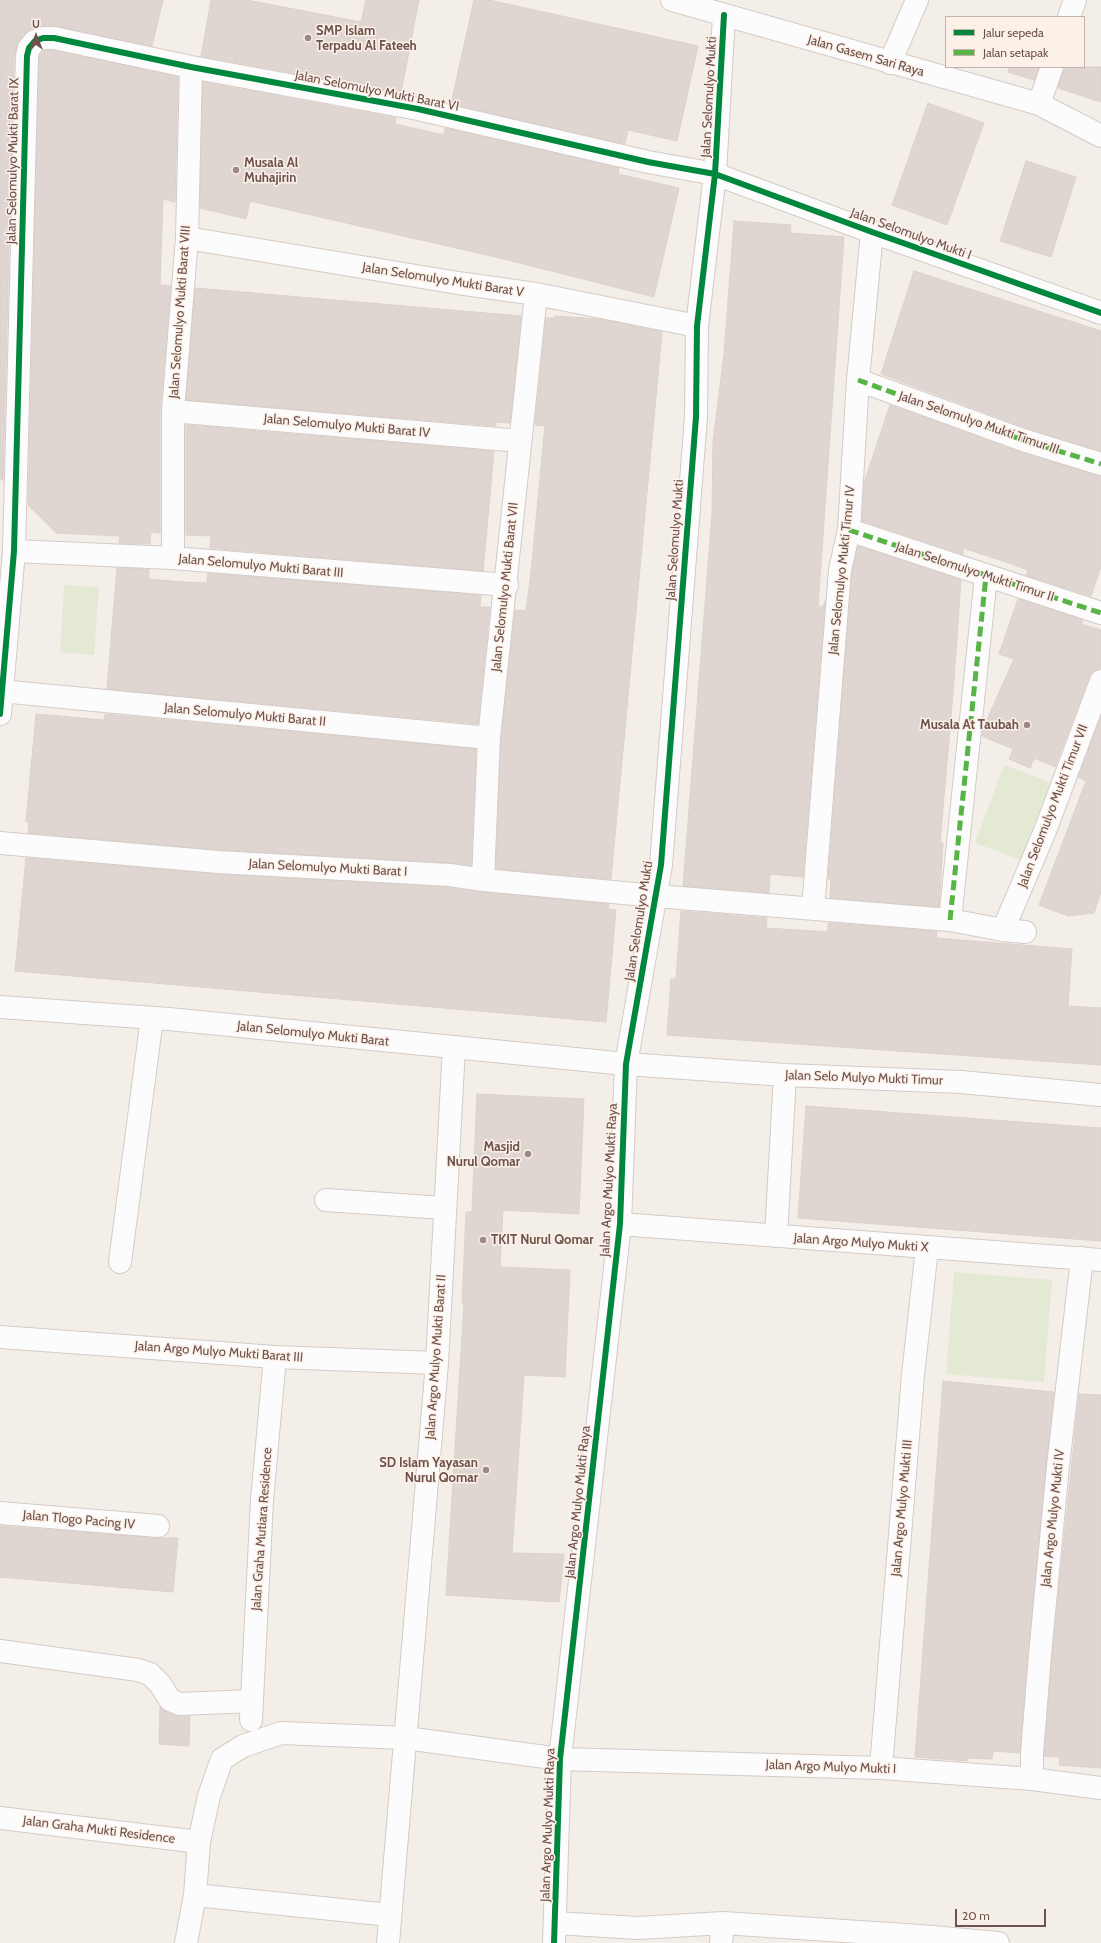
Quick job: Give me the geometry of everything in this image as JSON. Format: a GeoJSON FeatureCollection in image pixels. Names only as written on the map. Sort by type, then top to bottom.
{"type":"FeatureCollection","features":[{"type":"Feature","properties":{"kind":"street","name":"Jalan Gasem Sari Raya"},"geometry":{"type":"LineString","coordinates":[[672,0],[1039,104],[1101,136]]}},
{"type":"Feature","properties":{"kind":"street"},"geometry":{"type":"LineString","coordinates":[[890,62],[917,0]]}},
{"type":"Feature","properties":{"kind":"street"},"geometry":{"type":"LineString","coordinates":[[1069,16],[1075,0]]}},
{"type":"Feature","properties":{"kind":"street","name":"Jalan Selomulyo Mukti"},"geometry":{"type":"LineString","coordinates":[[626,1064],[656,896],[660,865],[696,417],[697,326],[715,174],[724,14]]}},
{"type":"Feature","properties":{"kind":"street","name":"Jalan Selomulyo Mukti Barat VI"},"geometry":{"type":"LineString","coordinates":[[35,41],[43,38],[54,38],[190,67],[418,110],[648,162],[715,174]]}},
{"type":"Feature","properties":{"kind":"street","name":"Jalan Selomulyo Mukti Barat IX"},"geometry":{"type":"LineString","coordinates":[[0,714],[14,551],[27,56],[29,48],[35,41]]}},
{"type":"Feature","properties":{"kind":"street","name":"Jalan Selomulyo Mukti Barat VIII"},"geometry":{"type":"LineString","coordinates":[[173,558],[173,411],[187,238],[190,67]]}},
{"type":"Feature","properties":{"kind":"street"},"geometry":{"type":"LineString","coordinates":[[1039,104],[1052,68]]}},
{"type":"Feature","properties":{"kind":"street","name":"Jalan Selomulyo Mukti I"},"geometry":{"type":"LineString","coordinates":[[715,174],[872,232],[1101,313]]}},
{"type":"Feature","properties":{"kind":"street","name":"Jalan Selomulyo Mukti Timur IV"},"geometry":{"type":"LineString","coordinates":[[813,909],[840,570],[849,530],[858,380],[872,232]]}},
{"type":"Feature","properties":{"kind":"street","name":"Jalan Selomulyo Mukti Barat V"},"geometry":{"type":"LineString","coordinates":[[187,238],[458,283],[536,294],[697,326]]}},
{"type":"Feature","properties":{"kind":"street","name":"Jalan Selomulyo Mukti Barat VII"},"geometry":{"type":"LineString","coordinates":[[483,880],[489,738],[507,585],[520,441],[536,294]]}},
{"type":"Feature","properties":{"kind":"street","name":"Jalan Selomulyo Mukti Timur III"},"geometry":{"type":"LineString","coordinates":[[858,380],[1023,440],[1101,464]]}},
{"type":"Feature","properties":{"kind":"street","name":"Jalan Selomulyo Mukti Barat IV"},"geometry":{"type":"LineString","coordinates":[[173,411],[520,441]]}},
{"type":"Feature","properties":{"kind":"street","name":"Jalan Selomulyo Mukti Timur II"},"geometry":{"type":"LineString","coordinates":[[849,530],[1101,613]]}},
{"type":"Feature","properties":{"kind":"street","name":"Jalan Selomulyo Mukti Barat III"},"geometry":{"type":"LineString","coordinates":[[14,551],[173,558],[507,585]]}},
{"type":"Feature","properties":{"kind":"street"},"geometry":{"type":"LineString","coordinates":[[950,920],[986,576]]}},
{"type":"Feature","properties":{"kind":"street","name":"Jalan Selomulyo Mukti Timur VII"},"geometry":{"type":"LineString","coordinates":[[1003,930],[1045,831],[1101,681]]}},
{"type":"Feature","properties":{"kind":"street","name":"Jalan Selomulyo Mukti Barat II"},"geometry":{"type":"LineString","coordinates":[[1,691],[489,738]]}},
{"type":"Feature","properties":{"kind":"street","name":"Jalan Selomulyo Mukti Barat I"},"geometry":{"type":"LineString","coordinates":[[0,843],[218,862],[450,875],[483,880],[656,896],[950,920],[1003,930],[1025,932]]}},
{"type":"Feature","properties":{"kind":"street","name":"Jalan Selomulyo Mukti Barat"},"geometry":{"type":"LineString","coordinates":[[0,1007],[152,1018],[626,1064]]}},
{"type":"Feature","properties":{"kind":"street"},"geometry":{"type":"LineString","coordinates":[[120,1262],[152,1018]]}},
{"type":"Feature","properties":{"kind":"street","name":"Jalan Argo Mulyo Mukti Barat II"},"geometry":{"type":"LineString","coordinates":[[406,1738],[437,1362],[444,1208],[454,1047]]}},
{"type":"Feature","properties":{"kind":"street","name":"Jalan Selo Mulyo Mukti Timur"},"geometry":{"type":"LineString","coordinates":[[626,1064],[785,1075],[961,1082],[1101,1095]]}},
{"type":"Feature","properties":{"kind":"street","name":"Jalan Argo Mulyo Mukti Raya"},"geometry":{"type":"LineString","coordinates":[[626,1064],[620,1224],[560,1759],[555,1933],[638,1928],[722,1933],[912,1935],[998,1943]]}},
{"type":"Feature","properties":{"kind":"street"},"geometry":{"type":"LineString","coordinates":[[776,1236],[785,1075]]}},
{"type":"Feature","properties":{"kind":"street"},"geometry":{"type":"LineString","coordinates":[[326,1200],[444,1208]]}},
{"type":"Feature","properties":{"kind":"street","name":"Jalan Argo Mulyo Mukti X"},"geometry":{"type":"LineString","coordinates":[[620,1224],[1091,1259]]}},
{"type":"Feature","properties":{"kind":"street","name":"Jalan Argo Mulyo Mukti III"},"geometry":{"type":"LineString","coordinates":[[881,1768],[913,1375],[927,1248]]}},
{"type":"Feature","properties":{"kind":"street","name":"Jalan Argo Mulyo Mukti IV"},"geometry":{"type":"LineString","coordinates":[[1032,1779],[1032,1753],[1040,1655],[1058,1466],[1091,1259]]}},
{"type":"Feature","properties":{"kind":"street","name":"Jalan Argo Mulyo Mukti Barat III"},"geometry":{"type":"LineString","coordinates":[[0,1337],[275,1357],[437,1362]]}},
{"type":"Feature","properties":{"kind":"street","name":"Jalan Graha Mutiara Residence"},"geometry":{"type":"LineString","coordinates":[[0,1650],[138,1670],[150,1674],[160,1684],[170,1700],[180,1704],[252,1711],[262,1500],[275,1357]]}},
{"type":"Feature","properties":{"kind":"street","name":"Jalan Tlogo Pacing IV"},"geometry":{"type":"LineString","coordinates":[[0,1513],[158,1526]]}},
{"type":"Feature","properties":{"kind":"street"},"geometry":{"type":"LineString","coordinates":[[186,1943],[195,1895],[199,1842],[209,1796],[222,1759],[242,1746],[281,1733],[406,1738],[560,1759]]}},
{"type":"Feature","properties":{"kind":"street"},"geometry":{"type":"LineString","coordinates":[[388,1943],[406,1738]]}},
{"type":"Feature","properties":{"kind":"street","name":"Jalan Argo Mulyo Mukti I"},"geometry":{"type":"LineString","coordinates":[[560,1759],[881,1768],[1032,1779],[1101,1788]]}},
{"type":"Feature","properties":{"kind":"street","name":"Jalan Graha Mukti Residence"},"geometry":{"type":"LineString","coordinates":[[0,1818],[199,1842]]}},
{"type":"Feature","properties":{"kind":"street"},"geometry":{"type":"LineString","coordinates":[[195,1895],[390,1915]]}},
{"type":"Feature","properties":{"kind":"green space"},"geometry":{"type":"Polygon","coordinates":[[[64,585],[99,587],[94,655],[60,652],[64,585]]]}},
{"type":"Feature","properties":{"kind":"green space"},"geometry":{"type":"Polygon","coordinates":[[[1004,765],[1050,782],[1021,860],[975,843],[1004,765]]]}},
{"type":"Feature","properties":{"kind":"green space"},"geometry":{"type":"Polygon","coordinates":[[[954,1272],[1052,1280],[1044,1382],[946,1374],[954,1272]]]}},
{"type":"Feature","properties":{"kind":"building"},"geometry":{"type":"Polygon","coordinates":[[[0,0],[163,0],[152,46],[54,26],[43,26],[30,29],[17,45],[14,56],[3,481],[0,478],[0,0]]]}},
{"type":"Feature","properties":{"kind":"building","name":"SMP Islam Terpadu Al Fateeh"},"geometry":{"type":"Polygon","coordinates":[[[211,0],[247,0],[361,22],[366,0],[419,0],[401,93],[201,56],[211,0]]]}},
{"type":"Feature","properties":{"kind":"building"},"geometry":{"type":"Polygon","coordinates":[[[474,0],[489,0],[698,46],[677,141],[628,130],[625,144],[451,104],[474,0]]]}},
{"type":"Feature","properties":{"kind":"building"},"geometry":{"type":"Polygon","coordinates":[[[45,50],[53,50],[178,77],[175,202],[163,199],[160,285],[171,286],[160,411],[160,533],[151,532],[150,544],[119,543],[120,536],[56,533],[28,505],[39,58],[40,54],[45,50]]]}},
{"type":"Feature","properties":{"kind":"building"},"geometry":{"type":"Polygon","coordinates":[[[1101,67],[1101,102],[1058,88],[1064,68],[1101,67]]]}},
{"type":"Feature","properties":{"kind":"building"},"geometry":{"type":"Polygon","coordinates":[[[1009,68],[1039,68],[1034,80],[1008,72],[1009,68]]]}},
{"type":"Feature","properties":{"kind":"building"},"geometry":{"type":"Polygon","coordinates":[[[203,82],[396,118],[395,124],[444,135],[445,128],[619,168],[618,174],[679,188],[654,297],[504,259],[250,201],[246,219],[200,208],[203,82]]]}},
{"type":"Feature","properties":{"kind":"building"},"geometry":{"type":"Polygon","coordinates":[[[928,103],[984,123],[947,225],[892,205],[928,103]]]}},
{"type":"Feature","properties":{"kind":"building"},"geometry":{"type":"Polygon","coordinates":[[[1026,161],[1076,177],[1051,257],[1000,241],[1026,161]]]}},
{"type":"Feature","properties":{"kind":"building"},"geometry":{"type":"Polygon","coordinates":[[[734,221],[791,225],[790,233],[844,237],[818,606],[823,607],[825,601],[803,877],[770,874],[769,893],[683,886],[712,514],[713,442],[724,354],[734,221]]]}},
{"type":"Feature","properties":{"kind":"building"},"geometry":{"type":"Polygon","coordinates":[[[914,271],[1101,331],[1101,451],[1027,428],[881,374],[914,271]]]}},
{"type":"Feature","properties":{"kind":"building"},"geometry":{"type":"Polygon","coordinates":[[[195,288],[521,316],[510,423],[496,422],[496,426],[186,400],[195,288]]]}},
{"type":"Feature","properties":{"kind":"building"},"geometry":{"type":"Polygon","coordinates":[[[555,316],[600,319],[662,332],[611,879],[496,869],[501,739],[515,610],[526,611],[531,572],[545,426],[535,425],[546,318],[555,318],[555,316]]]}},
{"type":"Feature","properties":{"kind":"building"},"geometry":{"type":"Polygon","coordinates":[[[890,405],[1019,452],[1101,476],[1101,566],[1091,596],[1026,575],[1028,570],[1006,562],[963,548],[963,554],[862,521],[864,483],[890,405]]]}},
{"type":"Feature","properties":{"kind":"building"},"geometry":{"type":"Polygon","coordinates":[[[186,425],[494,451],[483,571],[210,548],[211,536],[186,535],[186,425]]]}},
{"type":"Feature","properties":{"kind":"building"},"geometry":{"type":"Polygon","coordinates":[[[858,546],[961,580],[940,842],[943,843],[939,907],[830,898],[831,879],[828,879],[852,572],[858,546]]]}},
{"type":"Feature","properties":{"kind":"building"},"geometry":{"type":"Polygon","coordinates":[[[117,568],[149,569],[149,579],[184,582],[207,583],[208,573],[481,595],[480,607],[490,607],[478,724],[107,689],[117,568]]]}},
{"type":"Feature","properties":{"kind":"building"},"geometry":{"type":"Polygon","coordinates":[[[1018,599],[1083,620],[1082,624],[1101,630],[1101,669],[1093,671],[1089,677],[1055,767],[1034,758],[1030,768],[1009,759],[1013,749],[982,736],[982,731],[1014,659],[999,654],[1018,599]]]}},
{"type":"Feature","properties":{"kind":"building"},"geometry":{"type":"Polygon","coordinates":[[[36,714],[104,720],[105,714],[476,749],[471,866],[451,863],[219,850],[28,833],[29,822],[26,822],[36,714]]]}},
{"type":"Feature","properties":{"kind":"building"},"geometry":{"type":"Polygon","coordinates":[[[1101,717],[1101,892],[1094,913],[1068,916],[1039,905],[1086,781],[1078,777],[1101,717]]]}},
{"type":"Feature","properties":{"kind":"building"},"geometry":{"type":"Polygon","coordinates":[[[26,858],[217,874],[449,887],[482,892],[609,904],[608,909],[616,910],[606,1022],[15,971],[26,858]]]}},
{"type":"Feature","properties":{"kind":"building"},"geometry":{"type":"Polygon","coordinates":[[[681,911],[767,918],[766,928],[828,932],[828,923],[937,931],[936,938],[1072,949],[1068,1006],[1101,1008],[1101,1065],[667,1035],[671,979],[676,979],[681,911]]]}},
{"type":"Feature","properties":{"kind":"building"},"geometry":{"type":"Polygon","coordinates":[[[477,1094],[584,1099],[579,1214],[503,1210],[500,1267],[570,1270],[565,1377],[524,1375],[512,1553],[564,1554],[559,1602],[446,1595],[464,1303],[462,1303],[466,1212],[472,1212],[477,1094]]]}},
{"type":"Feature","properties":{"kind":"building"},"geometry":{"type":"Polygon","coordinates":[[[806,1106],[1101,1128],[1101,1241],[798,1218],[806,1106]]]}},
{"type":"Feature","properties":{"kind":"building"},"geometry":{"type":"Polygon","coordinates":[[[943,1381],[1054,1392],[1020,1753],[993,1751],[992,1759],[968,1758],[967,1761],[915,1757],[943,1381]]]}},
{"type":"Feature","properties":{"kind":"building"},"geometry":{"type":"Polygon","coordinates":[[[1079,1394],[1101,1395],[1101,1768],[1059,1765],[1060,1757],[1044,1756],[1052,1656],[1079,1394]]]}},
{"type":"Feature","properties":{"kind":"building"},"geometry":{"type":"Polygon","coordinates":[[[0,1526],[157,1538],[178,1538],[173,1592],[0,1577],[0,1526]]]}},
{"type":"Feature","properties":{"kind":"building"},"geometry":{"type":"Polygon","coordinates":[[[160,1708],[175,1716],[190,1716],[189,1746],[159,1744],[160,1708]]]}},
{"type":"Feature","properties":{"kind":"marked path"},"geometry":{"type":"LineString","coordinates":[[858,380],[1023,440],[1101,464]]}},
{"type":"Feature","properties":{"kind":"marked path"},"geometry":{"type":"LineString","coordinates":[[849,530],[1101,613]]}},
{"type":"Feature","properties":{"kind":"marked path"},"geometry":{"type":"LineString","coordinates":[[950,920],[986,576]]}},
{"type":"Feature","properties":{"kind":"cycle path"},"geometry":{"type":"LineString","coordinates":[[554,1943],[560,1759],[620,1224],[626,1064],[661,865],[696,417],[697,326],[715,174],[724,15]]}},
{"type":"Feature","properties":{"kind":"cycle path"},"geometry":{"type":"LineString","coordinates":[[0,714],[14,551],[27,56],[29,48],[35,41],[43,38],[54,38],[191,67],[418,109],[648,162],[715,174],[872,232],[1101,313]]}},
{"type":"Feature","properties":{"kind":"place","name":"SMP Islam Terpadu Al Fateeh"},"geometry":{"type":"Point","coordinates":[308,38]}},
{"type":"Feature","properties":{"kind":"place","name":"Musala Al Muhajirin"},"geometry":{"type":"Point","coordinates":[236,170]}},
{"type":"Feature","properties":{"kind":"place","name":"Musala At Taubah"},"geometry":{"type":"Point","coordinates":[1027,725]}},
{"type":"Feature","properties":{"kind":"place","name":"Masjid Nurul Qomar"},"geometry":{"type":"Point","coordinates":[528,1154]}},
{"type":"Feature","properties":{"kind":"place","name":"TKIT Nurul Qomar"},"geometry":{"type":"Point","coordinates":[483,1240]}},
{"type":"Feature","properties":{"kind":"place","name":"SD Islam Yayasan Nurul Qomar"},"geometry":{"type":"Point","coordinates":[486,1470]}}]}
